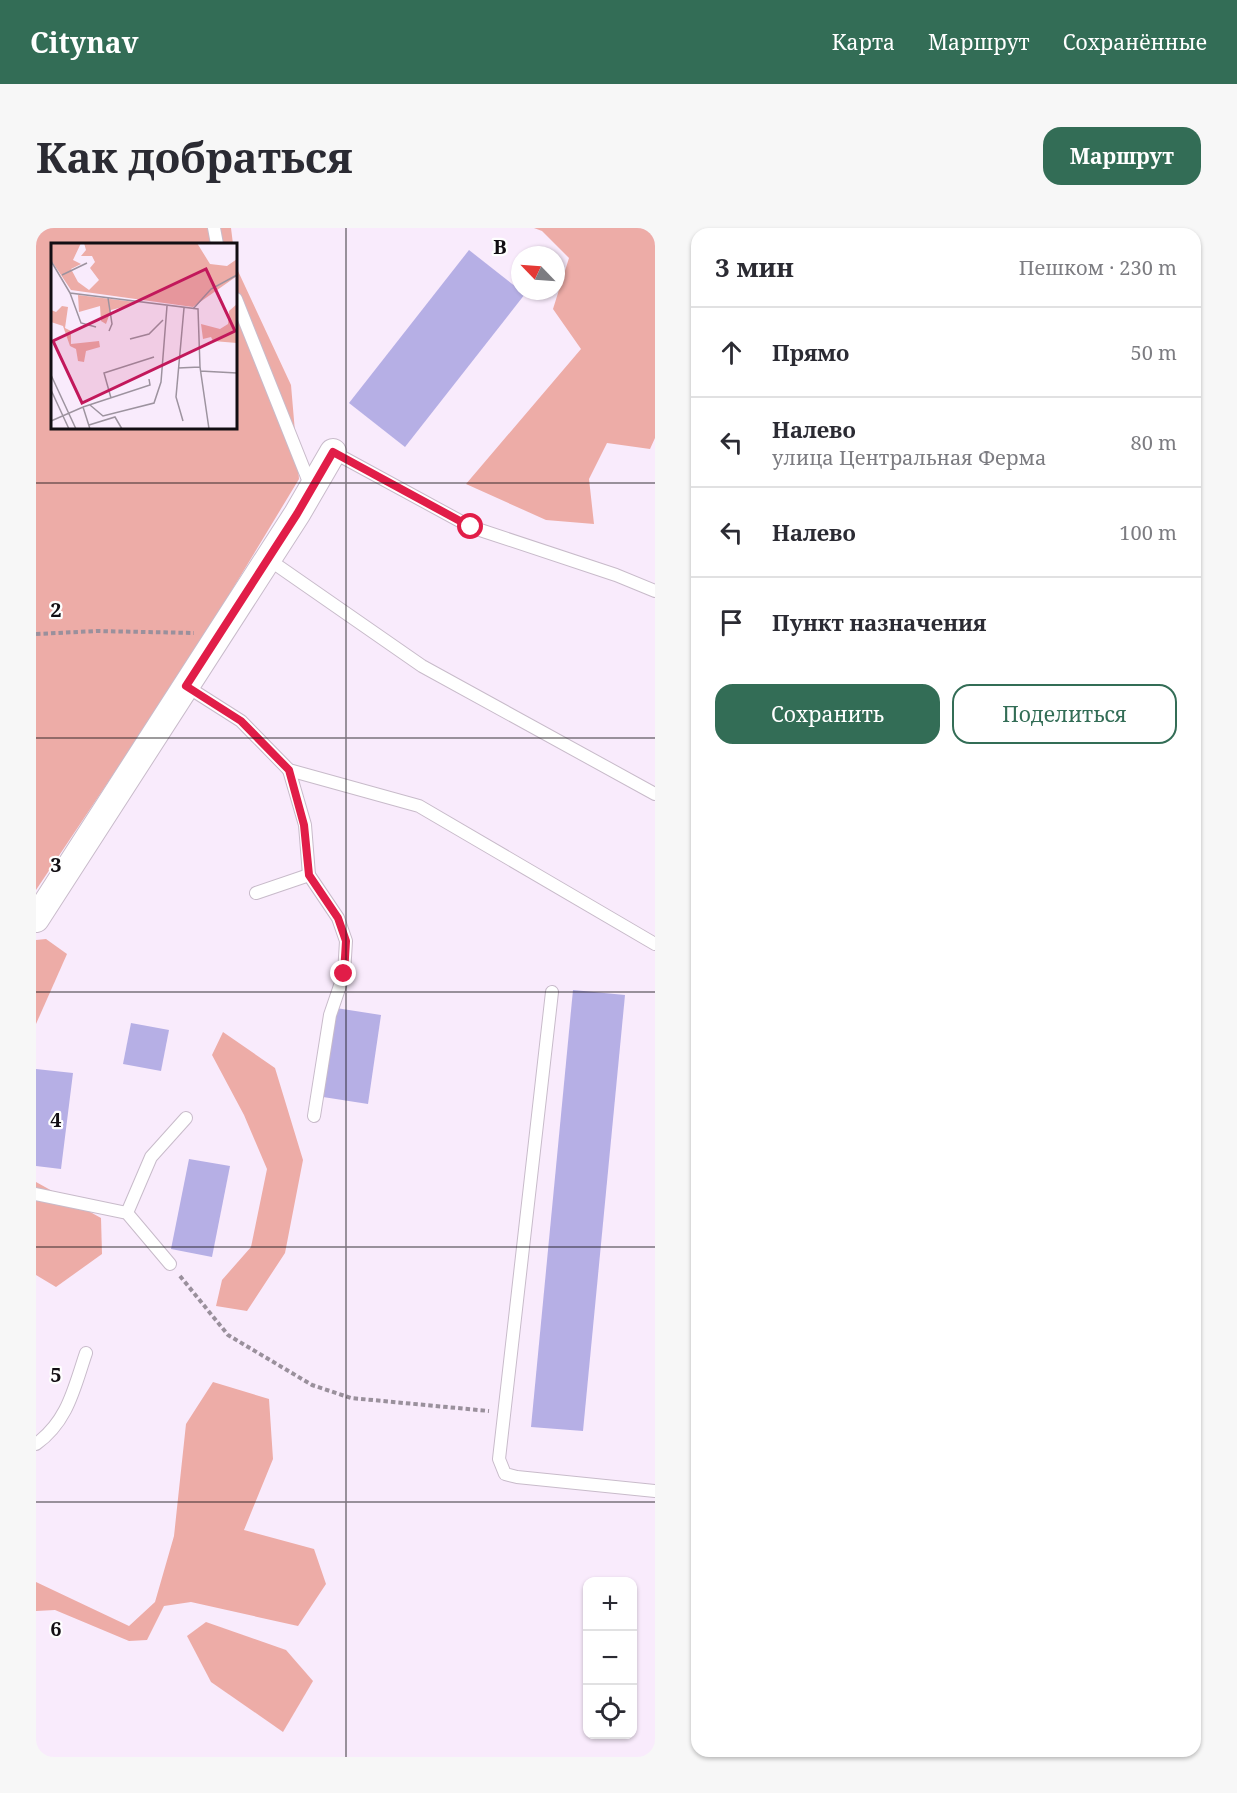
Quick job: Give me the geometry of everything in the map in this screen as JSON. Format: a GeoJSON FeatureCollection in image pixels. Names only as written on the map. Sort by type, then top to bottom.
{"type":"FeatureCollection","features":[{"type":"Feature","properties":{"kind":"street"},"geometry":{"type":"LineString","coordinates":[[36,919],[268,559],[333,452]]}},
{"type":"Feature","properties":{"kind":"lane"},"geometry":{"type":"LineString","coordinates":[[214,228],[217,243]]}},
{"type":"Feature","properties":{"kind":"lane"},"geometry":{"type":"LineString","coordinates":[[237,301],[312,488]]}},
{"type":"Feature","properties":{"kind":"lane"},"geometry":{"type":"LineString","coordinates":[[333,452],[471,527],[616,575],[655,591]]}},
{"type":"Feature","properties":{"kind":"lane"},"geometry":{"type":"LineString","coordinates":[[268,559],[422,666],[655,794]]}},
{"type":"Feature","properties":{"kind":"lane"},"geometry":{"type":"LineString","coordinates":[[186,686],[241,721],[289,770],[304,825],[309,875],[338,918],[346,941],[344,974],[330,1015],[314,1116]]}},
{"type":"Feature","properties":{"kind":"lane"},"geometry":{"type":"LineString","coordinates":[[289,770],[419,806],[655,944]]}},
{"type":"Feature","properties":{"kind":"lane"},"geometry":{"type":"LineString","coordinates":[[256,893],[309,875]]}},
{"type":"Feature","properties":{"kind":"lane"},"geometry":{"type":"LineString","coordinates":[[552,992],[500,1459],[505,1474],[517,1477],[655,1491]]}},
{"type":"Feature","properties":{"kind":"lane"},"geometry":{"type":"LineString","coordinates":[[127,1213],[151,1157],[186,1118]]}},
{"type":"Feature","properties":{"kind":"lane"},"geometry":{"type":"LineString","coordinates":[[36,1194],[127,1213],[170,1264]]}},
{"type":"Feature","properties":{"kind":"lane"},"geometry":{"type":"LineString","coordinates":[[36,1444],[65,1413],[86,1353]]}},
{"type":"Feature","properties":{"kind":"path"},"geometry":{"type":"LineString","coordinates":[[36,634],[97,631],[220,633]]}},
{"type":"Feature","properties":{"kind":"path"},"geometry":{"type":"LineString","coordinates":[[170,1264],[228,1335],[312,1385],[351,1398],[505,1412]]}},
{"type":"Feature","properties":{"kind":"shaded area"},"geometry":{"type":"Polygon","coordinates":[[[36,228],[231,228],[233,243],[51,243],[51,429],[237,429],[237,264],[238,271],[291,385],[299,479],[189,661],[36,890],[36,228]]]}},
{"type":"Feature","properties":{"kind":"shaded area"},"geometry":{"type":"Polygon","coordinates":[[[534,228],[655,228],[655,438],[650,449],[607,443],[589,479],[594,524],[546,520],[466,484],[581,349],[553,309],[556,300],[565,300],[565,271],[569,258],[565,254],[565,246],[557,246],[542,231],[534,228]]]}},
{"type":"Feature","properties":{"kind":"shaded area"},"geometry":{"type":"Polygon","coordinates":[[[46,939],[67,954],[36,1024],[36,940],[46,939]]]}},
{"type":"Feature","properties":{"kind":"shaded area"},"geometry":{"type":"Polygon","coordinates":[[[223,1032],[275,1068],[303,1160],[285,1253],[247,1311],[216,1306],[222,1280],[251,1247],[267,1169],[244,1115],[212,1055],[223,1032]]]}},
{"type":"Feature","properties":{"kind":"shaded area"},"geometry":{"type":"Polygon","coordinates":[[[36,1182],[101,1218],[102,1254],[56,1287],[36,1275],[36,1182]]]}},
{"type":"Feature","properties":{"kind":"shaded area"},"geometry":{"type":"Polygon","coordinates":[[[213,1382],[269,1399],[273,1459],[244,1530],[314,1549],[326,1584],[298,1626],[191,1602],[164,1606],[147,1640],[129,1641],[55,1610],[36,1611],[36,1582],[129,1626],[155,1602],[174,1536],[186,1424],[213,1382]]]}},
{"type":"Feature","properties":{"kind":"shaded area"},"geometry":{"type":"Polygon","coordinates":[[[206,1622],[286,1650],[313,1681],[283,1732],[211,1682],[187,1636],[206,1622]]]}},
{"type":"Feature","properties":{"kind":"building"},"geometry":{"type":"Polygon","coordinates":[[[469,250],[511,283],[511,300],[520,300],[405,447],[349,403],[469,250]]]}},
{"type":"Feature","properties":{"kind":"building"},"geometry":{"type":"Polygon","coordinates":[[[573,990],[625,995],[583,1431],[531,1427],[573,990]]]}},
{"type":"Feature","properties":{"kind":"building"},"geometry":{"type":"Polygon","coordinates":[[[336,1008],[381,1015],[368,1104],[323,1097],[336,1008]]]}},
{"type":"Feature","properties":{"kind":"building"},"geometry":{"type":"Polygon","coordinates":[[[131,1023],[169,1030],[161,1071],[123,1064],[131,1023]]]}},
{"type":"Feature","properties":{"kind":"building"},"geometry":{"type":"Polygon","coordinates":[[[36,1069],[73,1073],[61,1169],[36,1166],[36,1069]]]}},
{"type":"Feature","properties":{"kind":"building"},"geometry":{"type":"Polygon","coordinates":[[[189,1159],[230,1166],[212,1257],[171,1249],[189,1159]]]}},
{"type":"Feature","properties":{"kind":"route"},"geometry":{"type":"LineString","coordinates":[[344,974],[346,941],[338,918],[309,875],[304,825],[289,770],[241,721],[186,686],[297,514],[333,452],[471,527]]}}]}
